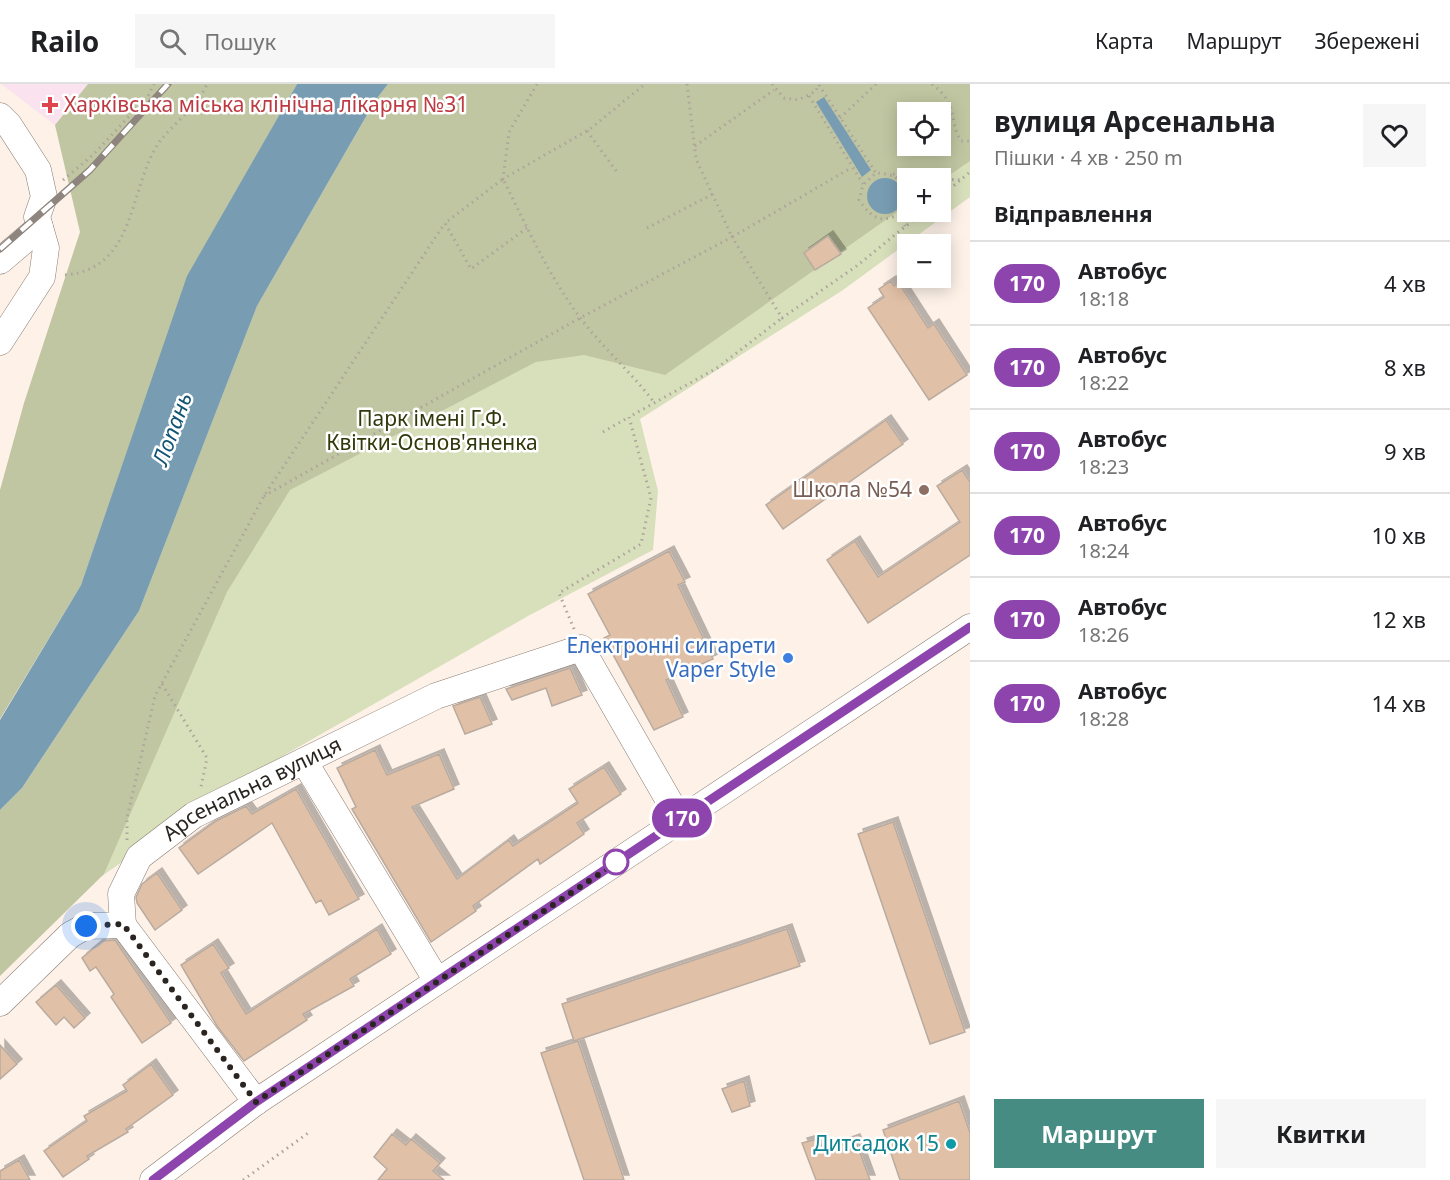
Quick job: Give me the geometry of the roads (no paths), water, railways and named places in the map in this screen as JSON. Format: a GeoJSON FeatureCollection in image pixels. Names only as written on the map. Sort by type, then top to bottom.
{"type":"FeatureCollection","features":[{"type":"Feature","properties":{"kind":"street"},"geometry":{"type":"LineString","coordinates":[[0,116],[9,125],[38,170],[44,197],[37,218],[46,248],[42,276],[0,342]]}},
{"type":"Feature","properties":{"kind":"street"},"geometry":{"type":"LineString","coordinates":[[0,261],[41,231]]}},
{"type":"Feature","properties":{"kind":"street"},"geometry":{"type":"LineString","coordinates":[[153,1180],[256,1102],[970,627]]}},
{"type":"Feature","properties":{"kind":"street","name":"Арсенальна вулиця"},"geometry":{"type":"LineString","coordinates":[[123,924],[121,894],[139,857],[194,815],[436,696],[581,648],[680,820]]}},
{"type":"Feature","properties":{"kind":"street"},"geometry":{"type":"LineString","coordinates":[[304,760],[437,981]]}},
{"type":"Feature","properties":{"kind":"street"},"geometry":{"type":"LineString","coordinates":[[0,1003],[70,935],[86,926],[123,924],[256,1102]]}},
{"type":"Feature","properties":{"kind":"water","name":"Лопань"},"geometry":{"type":"Polygon","coordinates":[[[297,84],[388,84],[375,101],[257,306],[139,611],[22,788],[0,810],[0,720],[81,585],[187,276],[297,84]]]}},
{"type":"Feature","properties":{"kind":"water"},"geometry":{"type":"Polygon","coordinates":[[[824,97],[871,170],[862,177],[816,102],[824,97]]]}},
{"type":"Feature","properties":{"kind":"water"},"geometry":{"type":"Polygon","coordinates":[[[885,178],[897,182],[897,210],[885,214],[872,209],[867,196],[872,183],[885,178]]]}},
{"type":"Feature","properties":{"kind":"railway"},"geometry":{"type":"LineString","coordinates":[[0,249],[90,170],[168,84]]}},
{"type":"Feature","properties":{"kind":"place","name":"Харківська міська клінічна лікарня №31"},"geometry":{"type":"Point","coordinates":[50,105]}},
{"type":"Feature","properties":{"kind":"place","name":"Школа №54"},"geometry":{"type":"Point","coordinates":[924,490]}},
{"type":"Feature","properties":{"kind":"place","name":"Електронні сигарети Vaper Style"},"geometry":{"type":"Point","coordinates":[788,658]}},
{"type":"Feature","properties":{"kind":"place","name":"Дитсадок 15"},"geometry":{"type":"Point","coordinates":[951,1144]}},
{"type":"Feature","properties":{"kind":"park label","name":"Парк імені Г.Ф. Квітки-Основ'яненка"},"geometry":{"type":"Point","coordinates":[432,431]}}]}
